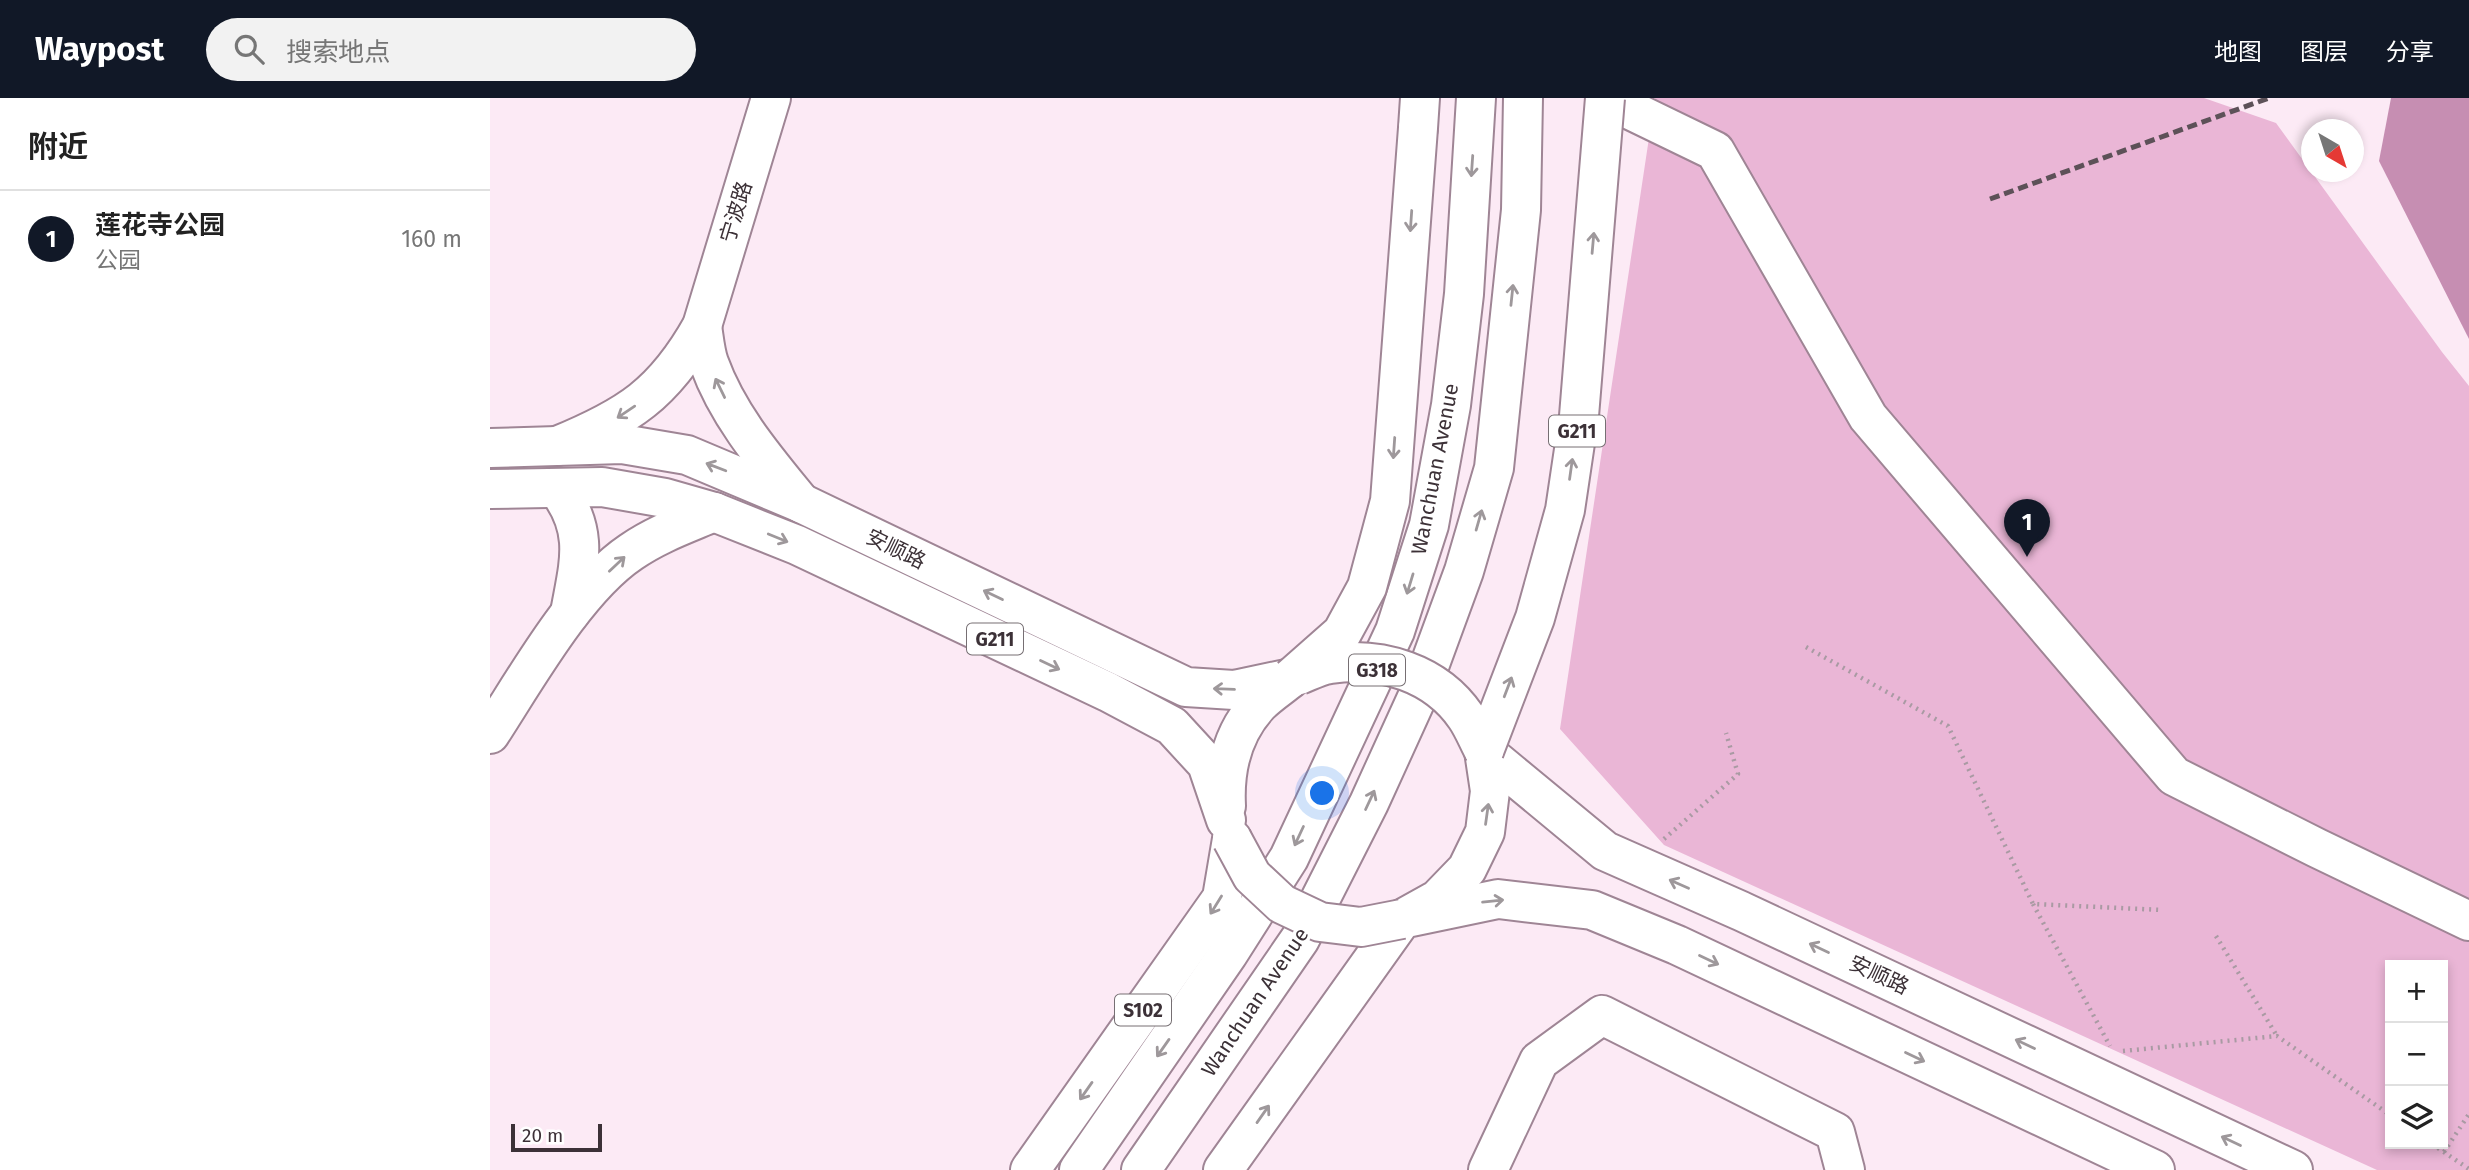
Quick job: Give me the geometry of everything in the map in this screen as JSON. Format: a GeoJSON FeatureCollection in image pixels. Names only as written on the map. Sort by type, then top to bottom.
{"type":"FeatureCollection","features":[{"type":"Feature","properties":{"kind":"main road","name":"宁波路"},"geometry":{"type":"LineString","coordinates":[[702,326],[771,98]]}},
{"type":"Feature","properties":{"kind":"main road","name":"Wanchuan Avenue"},"geometry":{"type":"LineString","coordinates":[[1079,1170],[1228,954],[1289,858],[1395,631],[1429,525],[1451,405],[1464,294],[1476,98]]}},
{"type":"Feature","properties":{"kind":"main road","name":"Wanchuan Avenue"},"geometry":{"type":"LineString","coordinates":[[1142,1170],[1300,939],[1369,803],[1420,691],[1464,571],[1494,468],[1521,211],[1523,98]]}},
{"type":"Feature","properties":{"kind":"main road"},"geometry":{"type":"LineString","coordinates":[[1612,102],[1716,151],[1868,417],[2174,776],[2469,921]]}},
{"type":"Feature","properties":{"kind":"main road","name":"G211"},"geometry":{"type":"LineString","coordinates":[[1484,751],[1535,618],[1565,510],[1579,416],[1612,102]]}},
{"type":"Feature","properties":{"kind":"main road","name":"G211"},"geometry":{"type":"LineString","coordinates":[[1291,678],[1328,664],[1367,661],[1405,669],[1439,688],[1466,716],[1484,751],[1490,791],[1485,832],[1467,869],[1438,899],[1402,919],[1361,927],[1320,922],[1282,904],[1252,876],[1229,830],[1225,779],[1236,739],[1259,704],[1342,633],[1367,587],[1390,501],[1419,113]]}},
{"type":"Feature","properties":{"kind":"main road"},"geometry":{"type":"LineString","coordinates":[[557,446],[615,419],[648,397],[685,357],[702,326]]}},
{"type":"Feature","properties":{"kind":"main road"},"geometry":{"type":"LineString","coordinates":[[702,326],[708,361],[722,393],[766,460],[801,503]]}},
{"type":"Feature","properties":{"kind":"main road","name":"安顺路"},"geometry":{"type":"LineString","coordinates":[[490,448],[622,444],[687,456],[801,503],[1186,687],[1234,690],[1291,678]]}},
{"type":"Feature","properties":{"kind":"main road","name":"安顺路"},"geometry":{"type":"LineString","coordinates":[[490,489],[602,487],[665,498],[714,512],[797,545],[1108,692],[1171,726],[1207,764],[1229,830]]}},
{"type":"Feature","properties":{"kind":"main road"},"geometry":{"type":"LineString","coordinates":[[557,488],[570,505],[579,528],[579,553],[570,613]]}},
{"type":"Feature","properties":{"kind":"main road"},"geometry":{"type":"LineString","coordinates":[[490,734],[570,613],[594,585],[630,553],[663,533],[714,512]]}},
{"type":"Feature","properties":{"kind":"main road","name":"安顺路"},"geometry":{"type":"LineString","coordinates":[[1484,751],[1605,851],[1741,911],[2293,1170]]}},
{"type":"Feature","properties":{"kind":"main road","name":"S102"},"geometry":{"type":"LineString","coordinates":[[1030,1170],[1222,898],[1229,830]]}},
{"type":"Feature","properties":{"kind":"main road"},"geometry":{"type":"LineString","coordinates":[[1223,1170],[1402,919],[1498,899],[1592,910],[1677,945],[2155,1170]]}},
{"type":"Feature","properties":{"kind":"main road"},"geometry":{"type":"LineString","coordinates":[[1488,1170],[1539,1061],[1602,1015],[1835,1132],[1845,1170]]}},
{"type":"Feature","properties":{"kind":"path"},"geometry":{"type":"LineString","coordinates":[[1806,647],[1948,726],[2033,904],[2113,1052],[2277,1036]]}},
{"type":"Feature","properties":{"kind":"path"},"geometry":{"type":"LineString","coordinates":[[1659,844],[1738,774],[1726,733]]}},
{"type":"Feature","properties":{"kind":"path"},"geometry":{"type":"LineString","coordinates":[[2033,904],[2163,910]]}},
{"type":"Feature","properties":{"kind":"path"},"geometry":{"type":"LineString","coordinates":[[2216,936],[2277,1036],[2385,1112]]}},
{"type":"Feature","properties":{"kind":"path"},"geometry":{"type":"LineString","coordinates":[[2444,1152],[2469,1114]]}},
{"type":"Feature","properties":{"kind":"path"},"geometry":{"type":"LineString","coordinates":[[2440,1149],[2469,1169]]}},
{"type":"Feature","properties":{"kind":"shaded area"},"geometry":{"type":"Polygon","coordinates":[[[1655,98],[2204,98],[2276,123],[2301,157],[2301,182],[2319,182],[2469,386],[2469,1170],[2377,1170],[1664,845],[1560,729],[1655,98]]]}},
{"type":"Feature","properties":{"kind":"shaded area"},"geometry":{"type":"Polygon","coordinates":[[[2391,98],[2469,98],[2469,339],[2379,161],[2391,98]]]}},
{"type":"Feature","properties":{"kind":"railway"},"geometry":{"type":"LineString","coordinates":[[1990,199],[2269,98]]}},
{"type":"Feature","properties":{"kind":"place","name":"莲花寺公园"},"geometry":{"type":"Point","coordinates":[2027,557]}}]}
